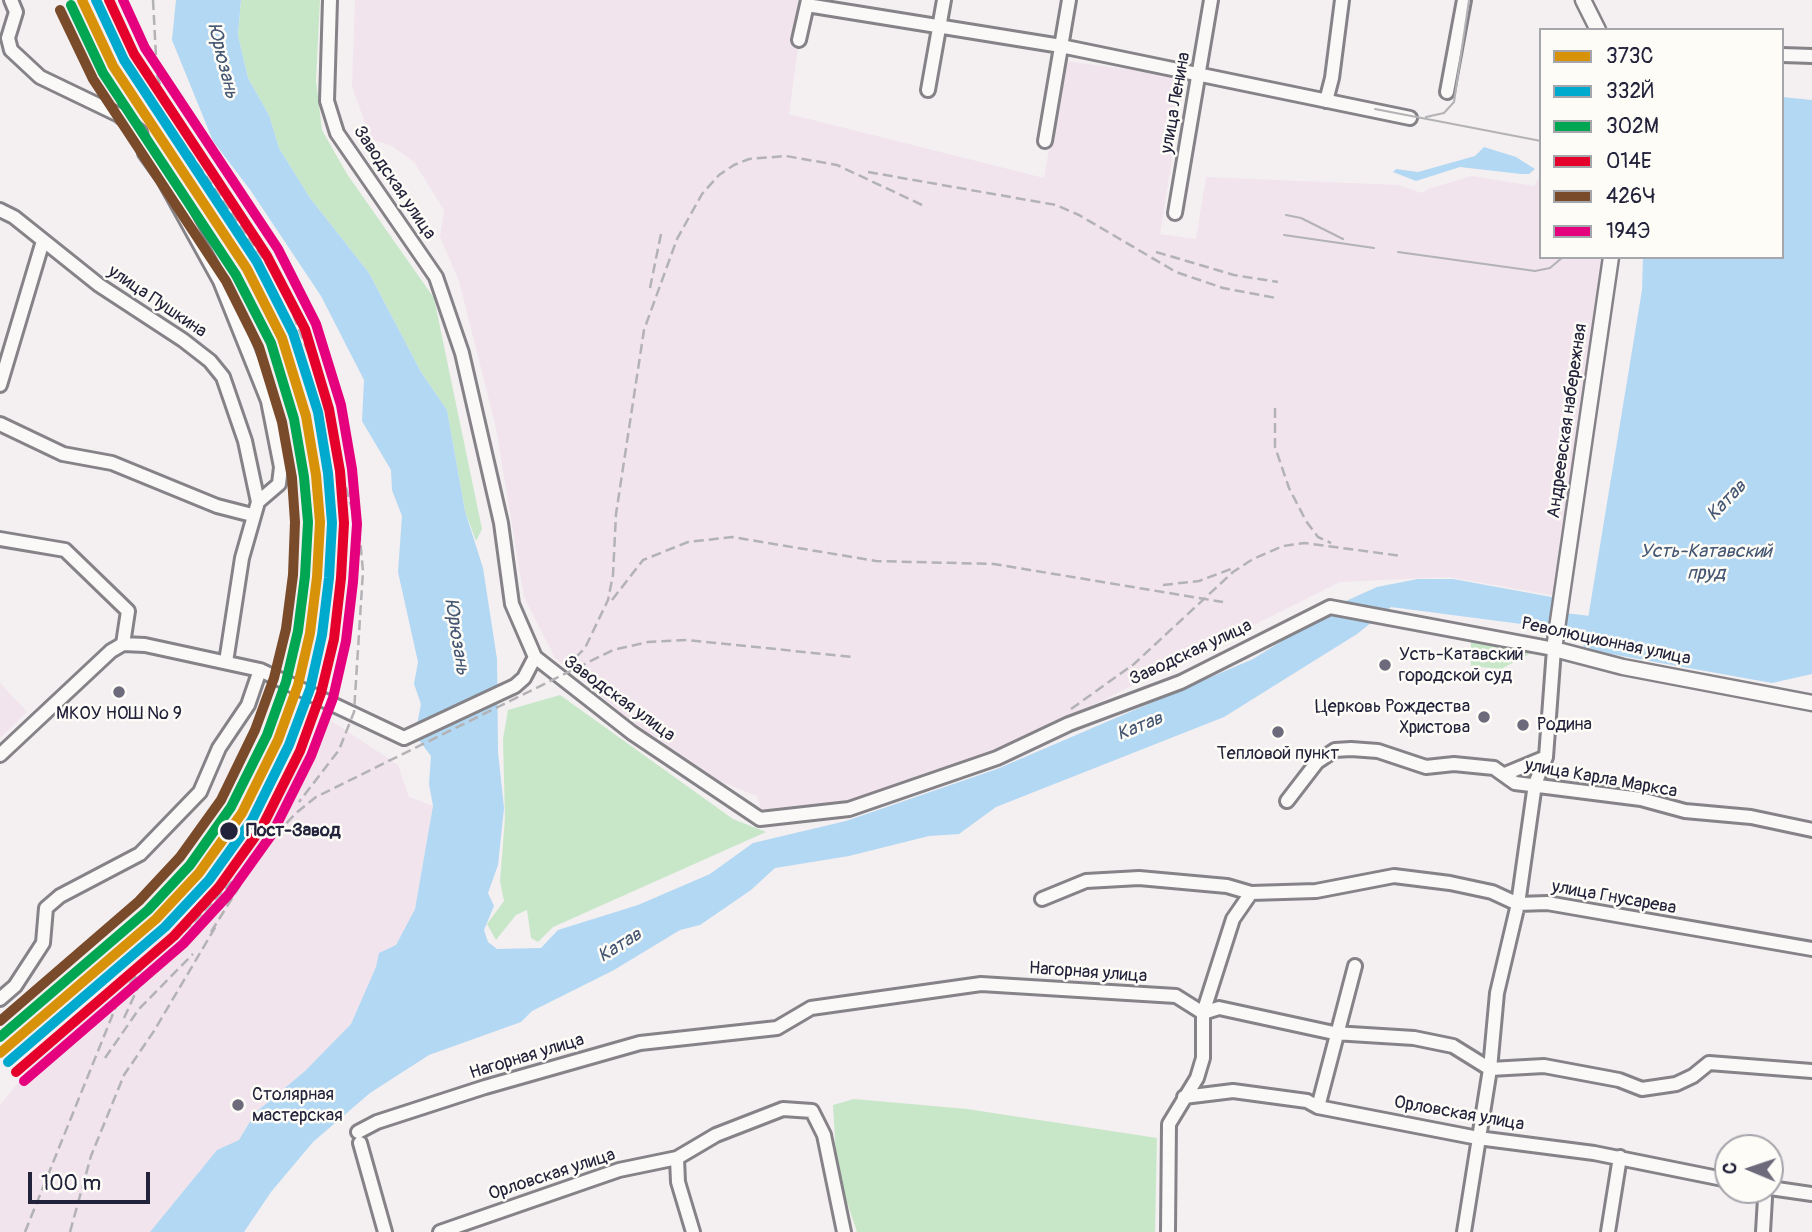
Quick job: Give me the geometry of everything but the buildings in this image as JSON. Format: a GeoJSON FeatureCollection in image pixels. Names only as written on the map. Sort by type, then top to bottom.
{"type":"FeatureCollection","features":[{"type":"Feature","properties":{"kind":"main road"},"geometry":{"type":"LineString","coordinates":[[1583,0],[1597,28]]}},
{"type":"Feature","properties":{"kind":"main road","name":"Андреевская набережная"},"geometry":{"type":"LineString","coordinates":[[1554,649],[1611,259]]}},
{"type":"Feature","properties":{"kind":"main road","name":"Революционная улица"},"geometry":{"type":"LineString","coordinates":[[1554,649],[1623,667],[1812,703]]}},
{"type":"Feature","properties":{"kind":"street"},"geometry":{"type":"LineString","coordinates":[[11,0],[16,12],[8,38],[11,50],[40,77],[131,123],[140,132],[145,153],[163,178],[220,281],[268,401],[281,467],[279,484],[258,502],[252,515],[226,662]]}},
{"type":"Feature","properties":{"kind":"street","name":"Заводская улица"},"geometry":{"type":"LineString","coordinates":[[330,0],[327,102],[337,132],[436,277],[462,354],[501,523],[512,604],[535,657],[632,733],[760,818],[849,809],[997,758],[1069,724],[1181,682],[1329,607]]}},
{"type":"Feature","properties":{"kind":"street"},"geometry":{"type":"LineString","coordinates":[[928,90],[944,0]]}},
{"type":"Feature","properties":{"kind":"street"},"geometry":{"type":"LineString","coordinates":[[1045,141],[1069,0]]}},
{"type":"Feature","properties":{"kind":"street","name":"улица Ленина"},"geometry":{"type":"LineString","coordinates":[[1174,213],[1211,0]]}},
{"type":"Feature","properties":{"kind":"street"},"geometry":{"type":"LineString","coordinates":[[1326,101],[1332,79],[1342,0]]}},
{"type":"Feature","properties":{"kind":"street"},"geometry":{"type":"LineString","coordinates":[[1447,92],[1464,0]]}},
{"type":"Feature","properties":{"kind":"street"},"geometry":{"type":"LineString","coordinates":[[799,40],[807,3],[941,28],[1061,46],[1409,118]]}},
{"type":"Feature","properties":{"kind":"street"},"geometry":{"type":"LineString","coordinates":[[1784,55],[1812,55]]}},
{"type":"Feature","properties":{"kind":"street","name":"улица Пушкина"},"geometry":{"type":"LineString","coordinates":[[0,210],[99,285],[210,361],[223,377],[237,412],[258,502]]}},
{"type":"Feature","properties":{"kind":"street"},"geometry":{"type":"LineString","coordinates":[[0,385],[43,242]]}},
{"type":"Feature","properties":{"kind":"street"},"geometry":{"type":"LineString","coordinates":[[0,424],[63,454],[112,463],[217,506],[252,515]]}},
{"type":"Feature","properties":{"kind":"street"},"geometry":{"type":"LineString","coordinates":[[0,539],[65,550],[128,611],[123,644],[0,755]]}},
{"type":"Feature","properties":{"kind":"street","name":"Революционная улица"},"geometry":{"type":"LineString","coordinates":[[1329,607],[1554,649]]}},
{"type":"Feature","properties":{"kind":"street"},"geometry":{"type":"LineString","coordinates":[[123,644],[145,645],[260,670],[404,738],[515,685],[524,678],[535,657]]}},
{"type":"Feature","properties":{"kind":"street"},"geometry":{"type":"LineString","coordinates":[[1464,1232],[1490,1069],[1497,993],[1518,904],[1535,784],[1546,757],[1554,649]]}},
{"type":"Feature","properties":{"kind":"street"},"geometry":{"type":"LineString","coordinates":[[0,999],[15,986],[43,943],[46,908],[60,896],[140,854],[200,792],[219,748],[248,705],[260,670]]}},
{"type":"Feature","properties":{"kind":"street","name":"улица Карла Маркса"},"geometry":{"type":"LineString","coordinates":[[1287,801],[1317,762],[1335,750],[1378,751],[1426,767],[1454,764],[1494,768],[1515,783],[1641,799],[1685,811],[1751,817],[1812,830]]}},
{"type":"Feature","properties":{"kind":"street"},"geometry":{"type":"LineString","coordinates":[[1505,774],[1546,757]]}},
{"type":"Feature","properties":{"kind":"street","name":"улица Гнусарева"},"geometry":{"type":"LineString","coordinates":[[1042,899],[1086,881],[1139,878],[1227,886],[1251,893],[1315,891],[1394,876],[1492,892],[1518,904],[1547,903],[1812,949]]}},
{"type":"Feature","properties":{"kind":"street"},"geometry":{"type":"LineString","coordinates":[[1168,1232],[1168,1124],[1192,1089],[1203,1058],[1203,1013],[1233,919],[1251,893]]}},
{"type":"Feature","properties":{"kind":"street"},"geometry":{"type":"LineString","coordinates":[[1318,1107],[1334,1033],[1355,966]]}},
{"type":"Feature","properties":{"kind":"street","name":"Нагорная улица"},"geometry":{"type":"LineString","coordinates":[[385,1232],[359,1138],[377,1122],[485,1087],[640,1043],[777,1028],[811,1008],[967,985],[1013,985],[1176,996],[1203,1013]]}},
{"type":"Feature","properties":{"kind":"street"},"geometry":{"type":"LineString","coordinates":[[1203,1013],[1219,1008],[1334,1033],[1415,1038],[1453,1046],[1490,1069],[1544,1066],[1619,1080],[1642,1088],[1676,1084],[1693,1076],[1709,1063],[1812,1071]]}},
{"type":"Feature","properties":{"kind":"street","name":"Орловская улица"},"geometry":{"type":"LineString","coordinates":[[1184,1097],[1233,1091],[1307,1101],[1318,1107],[1478,1138],[1620,1157],[1714,1177]]}},
{"type":"Feature","properties":{"kind":"street","name":"Орловская улица"},"geometry":{"type":"LineString","coordinates":[[440,1232],[619,1170],[677,1158],[716,1135],[783,1109],[812,1111],[824,1135],[844,1232]]}},
{"type":"Feature","properties":{"kind":"street"},"geometry":{"type":"LineString","coordinates":[[1608,1232],[1620,1157]]}},
{"type":"Feature","properties":{"kind":"street"},"geometry":{"type":"LineString","coordinates":[[677,1158],[678,1182],[694,1232]]}},
{"type":"Feature","properties":{"kind":"street"},"geometry":{"type":"LineString","coordinates":[[1784,1190],[1812,1194]]}},
{"type":"Feature","properties":{"kind":"street"},"geometry":{"type":"LineString","coordinates":[[1763,1232],[1765,1204]]}},
{"type":"Feature","properties":{"kind":"shaded area"},"geometry":{"type":"Polygon","coordinates":[[[355,0],[802,0],[802,19],[789,114],[1044,178],[1065,61],[1185,77],[1160,234],[1196,239],[1206,177],[1398,185],[1422,193],[1472,176],[1534,186],[1539,178],[1539,259],[1609,259],[1557,596],[1448,577],[1340,582],[999,752],[833,807],[767,813],[761,809],[757,796],[691,770],[555,658],[524,597],[496,428],[459,281],[440,237],[444,210],[414,162],[392,146],[371,139],[352,87],[355,0]]]}},
{"type":"Feature","properties":{"kind":"shaded area"},"geometry":{"type":"Polygon","coordinates":[[[0,683],[27,712],[0,738],[0,683]]]}},
{"type":"Feature","properties":{"kind":"shaded area"},"geometry":{"type":"Polygon","coordinates":[[[330,720],[398,765],[409,797],[433,806],[415,909],[396,945],[379,953],[376,967],[351,1024],[305,1071],[255,1113],[239,1140],[217,1150],[150,1232],[0,1232],[0,1105],[36,1060],[119,976],[201,902],[330,720]]]}},
{"type":"Feature","properties":{"kind":"green space"},"geometry":{"type":"Polygon","coordinates":[[[241,0],[320,0],[316,80],[322,130],[347,174],[434,298],[482,529],[476,541],[465,511],[447,410],[421,372],[369,273],[310,198],[279,148],[269,115],[248,78],[238,35],[241,0]]]}},
{"type":"Feature","properties":{"kind":"green space"},"geometry":{"type":"Polygon","coordinates":[[[1471,640],[1531,653],[1501,669],[1471,666],[1471,640]]]}},
{"type":"Feature","properties":{"kind":"green space"},"geometry":{"type":"Polygon","coordinates":[[[560,695],[733,819],[766,832],[553,927],[538,942],[531,938],[527,910],[516,915],[496,940],[487,924],[504,901],[500,881],[505,818],[503,739],[508,710],[560,695]]]}},
{"type":"Feature","properties":{"kind":"green space"},"geometry":{"type":"Polygon","coordinates":[[[854,1099],[967,1109],[1157,1138],[1155,1232],[857,1232],[837,1172],[833,1105],[854,1099]]]}},
{"type":"Feature","properties":{"kind":"water","name":"Юрюзань"},"geometry":{"type":"Polygon","coordinates":[[[176,0],[241,0],[238,35],[248,78],[269,115],[279,148],[310,198],[369,273],[421,372],[447,410],[465,511],[483,568],[497,659],[498,752],[504,808],[498,865],[488,893],[494,906],[484,930],[488,942],[497,949],[541,948],[558,930],[638,905],[710,874],[753,843],[846,821],[997,769],[1253,659],[1346,601],[1377,587],[1418,579],[1453,579],[1557,598],[1552,628],[1391,607],[1357,634],[1224,717],[996,807],[959,834],[929,836],[849,856],[775,868],[751,890],[700,925],[680,930],[614,970],[532,1011],[521,1022],[429,1055],[370,1093],[313,1142],[271,1192],[244,1232],[150,1232],[217,1150],[239,1140],[255,1113],[305,1071],[351,1024],[376,967],[379,953],[396,945],[415,909],[433,806],[429,784],[431,756],[415,735],[421,704],[414,684],[418,662],[398,572],[402,516],[392,490],[391,470],[362,421],[364,380],[321,296],[251,191],[213,141],[172,40],[176,0]]]}},
{"type":"Feature","properties":{"kind":"water","name":"Усть-Катавский пруд"},"geometry":{"type":"Polygon","coordinates":[[[1784,97],[1812,100],[1812,674],[1772,683],[1583,649],[1642,290],[1643,259],[1784,259],[1784,97]]]}},
{"type":"Feature","properties":{"kind":"water"},"geometry":{"type":"Polygon","coordinates":[[[1484,147],[1516,157],[1535,169],[1529,174],[1521,174],[1460,167],[1416,181],[1393,172],[1396,169],[1418,172],[1475,156],[1484,147]]]}},
{"type":"Feature","properties":{"kind":"waterway","name":"Катав"},"geometry":{"type":"LineString","coordinates":[[1547,618],[1606,625]]}},
{"type":"Feature","properties":{"kind":"tram line"},"geometry":{"type":"LineString","coordinates":[[1426,117],[1444,113],[1454,102],[1469,0]]}},
{"type":"Feature","properties":{"kind":"tram line"},"geometry":{"type":"LineString","coordinates":[[1375,109],[1539,141]]}},
{"type":"Feature","properties":{"kind":"tram line"},"geometry":{"type":"LineString","coordinates":[[1286,215],[1301,218],[1343,239]]}},
{"type":"Feature","properties":{"kind":"tram line"},"geometry":{"type":"LineString","coordinates":[[1284,235],[1374,248]]}},
{"type":"Feature","properties":{"kind":"tram line"},"geometry":{"type":"LineString","coordinates":[[1398,252],[1535,271],[1550,268],[1561,259]]}},
{"type":"Feature","properties":{"kind":"railway"},"geometry":{"type":"LineString","coordinates":[[92,0],[112,40],[275,276],[313,365],[360,539],[363,571],[354,712],[339,750],[299,802]]}},
{"type":"Feature","properties":{"kind":"railway"},"geometry":{"type":"LineString","coordinates":[[153,0],[157,75],[170,116]]}},
{"type":"Feature","properties":{"kind":"railway"},"geometry":{"type":"LineString","coordinates":[[565,668],[585,648],[608,600],[613,575],[616,514],[644,330],[677,239],[702,194],[719,175],[734,165],[749,159],[786,156],[837,165],[922,205]]}},
{"type":"Feature","properties":{"kind":"railway"},"geometry":{"type":"LineString","coordinates":[[868,172],[1056,205],[1079,215],[1176,272],[1223,288],[1276,298]]}},
{"type":"Feature","properties":{"kind":"railway"},"geometry":{"type":"LineString","coordinates":[[650,288],[661,234]]}},
{"type":"Feature","properties":{"kind":"railway"},"geometry":{"type":"LineString","coordinates":[[1156,252],[1234,275],[1278,282]]}},
{"type":"Feature","properties":{"kind":"railway"},"geometry":{"type":"LineString","coordinates":[[1275,408],[1275,447],[1289,488],[1306,521],[1318,537],[1331,543]]}},
{"type":"Feature","properties":{"kind":"railway"},"geometry":{"type":"LineString","coordinates":[[612,600],[643,560],[688,542],[732,537],[876,561],[994,564],[1223,602]]}},
{"type":"Feature","properties":{"kind":"railway"},"geometry":{"type":"LineString","coordinates":[[1071,709],[1134,664],[1233,572],[1253,559],[1283,546],[1305,543],[1402,556]]}},
{"type":"Feature","properties":{"kind":"railway"},"geometry":{"type":"LineString","coordinates":[[1163,585],[1199,581],[1231,569]]}},
{"type":"Feature","properties":{"kind":"railway"},"geometry":{"type":"LineString","coordinates":[[25,1232],[121,994],[146,964],[192,924],[296,813],[316,797],[613,650],[648,642],[687,640],[853,657]]}},
{"type":"Feature","properties":{"kind":"railway"},"geometry":{"type":"LineString","coordinates":[[211,932],[244,879]]}},
{"type":"Feature","properties":{"kind":"railway"},"geometry":{"type":"LineString","coordinates":[[70,1232],[91,1156],[124,1075],[154,1031],[216,926]]}},
{"type":"Feature","properties":{"kind":"railway"},"geometry":{"type":"LineString","coordinates":[[105,1058],[139,1009],[193,954]]}},
{"type":"Feature","properties":{"kind":"railway"},"geometry":{"type":"LineString","coordinates":[[124,1018],[140,983]]}},
{"type":"Feature","properties":{"kind":"transit line","name":"373C"},"geometry":{"type":"LineString","coordinates":[[0,1053],[156,919],[199,873],[242,813],[278,740],[298,685],[310,633],[317,577],[320,522],[316,475],[306,416],[282,338],[247,269],[113,66],[82,0]]}},
{"type":"Feature","properties":{"kind":"transit line","name":"332Й"},"geometry":{"type":"LineString","coordinates":[[8,1062],[165,927],[209,880],[252,820],[289,745],[310,689],[322,635],[329,578],[332,523],[328,473],[318,412],[293,333],[257,262],[124,60],[96,0]]}},
{"type":"Feature","properties":{"kind":"transit line","name":"014Е"},"geometry":{"type":"LineString","coordinates":[[16,1072],[174,936],[219,887],[262,827],[300,751],[321,693],[334,639],[341,578],[344,523],[340,471],[329,409],[305,329],[267,256],[134,54],[109,0]]}},
{"type":"Feature","properties":{"kind":"transit line","name":"194Э"},"geometry":{"type":"LineString","coordinates":[[24,1081],[183,944],[229,894],[272,834],[311,756],[333,698],[346,641],[353,582],[357,524],[352,469],[341,405],[316,324],[278,249],[145,48],[123,0]]}},
{"type":"Feature","properties":{"kind":"transit line","name":"302М"},"geometry":{"type":"LineString","coordinates":[[0,1037],[148,910],[190,865],[231,807],[267,735],[286,682],[298,631],[305,576],[308,522],[304,477],[294,419],[271,343],[236,275],[103,73],[71,5]]}},
{"type":"Feature","properties":{"kind":"transit line","name":"426Ч"},"geometry":{"type":"LineString","coordinates":[[0,1021],[139,901],[180,857],[221,800],[255,730],[274,678],[286,629],[293,575],[295,522],[292,478],[282,422],[259,347],[226,281],[93,79],[60,10]]}},
{"type":"Feature","properties":{"kind":"place","name":"Усть-Катавский городской суд"},"geometry":{"type":"Point","coordinates":[1385,665]}},
{"type":"Feature","properties":{"kind":"place","name":"МКОУ НОШ № 9"},"geometry":{"type":"Point","coordinates":[119,692]}},
{"type":"Feature","properties":{"kind":"place","name":"Церковь Рождества Христова"},"geometry":{"type":"Point","coordinates":[1484,717]}},
{"type":"Feature","properties":{"kind":"place","name":"Родина"},"geometry":{"type":"Point","coordinates":[1523,725]}},
{"type":"Feature","properties":{"kind":"place","name":"Тепловой пункт"},"geometry":{"type":"Point","coordinates":[1278,732]}},
{"type":"Feature","properties":{"kind":"place","name":"Пост-Завод"},"geometry":{"type":"Point","coordinates":[229,831]}},
{"type":"Feature","properties":{"kind":"place","name":"Столярная мастерская"},"geometry":{"type":"Point","coordinates":[238,1105]}}]}
